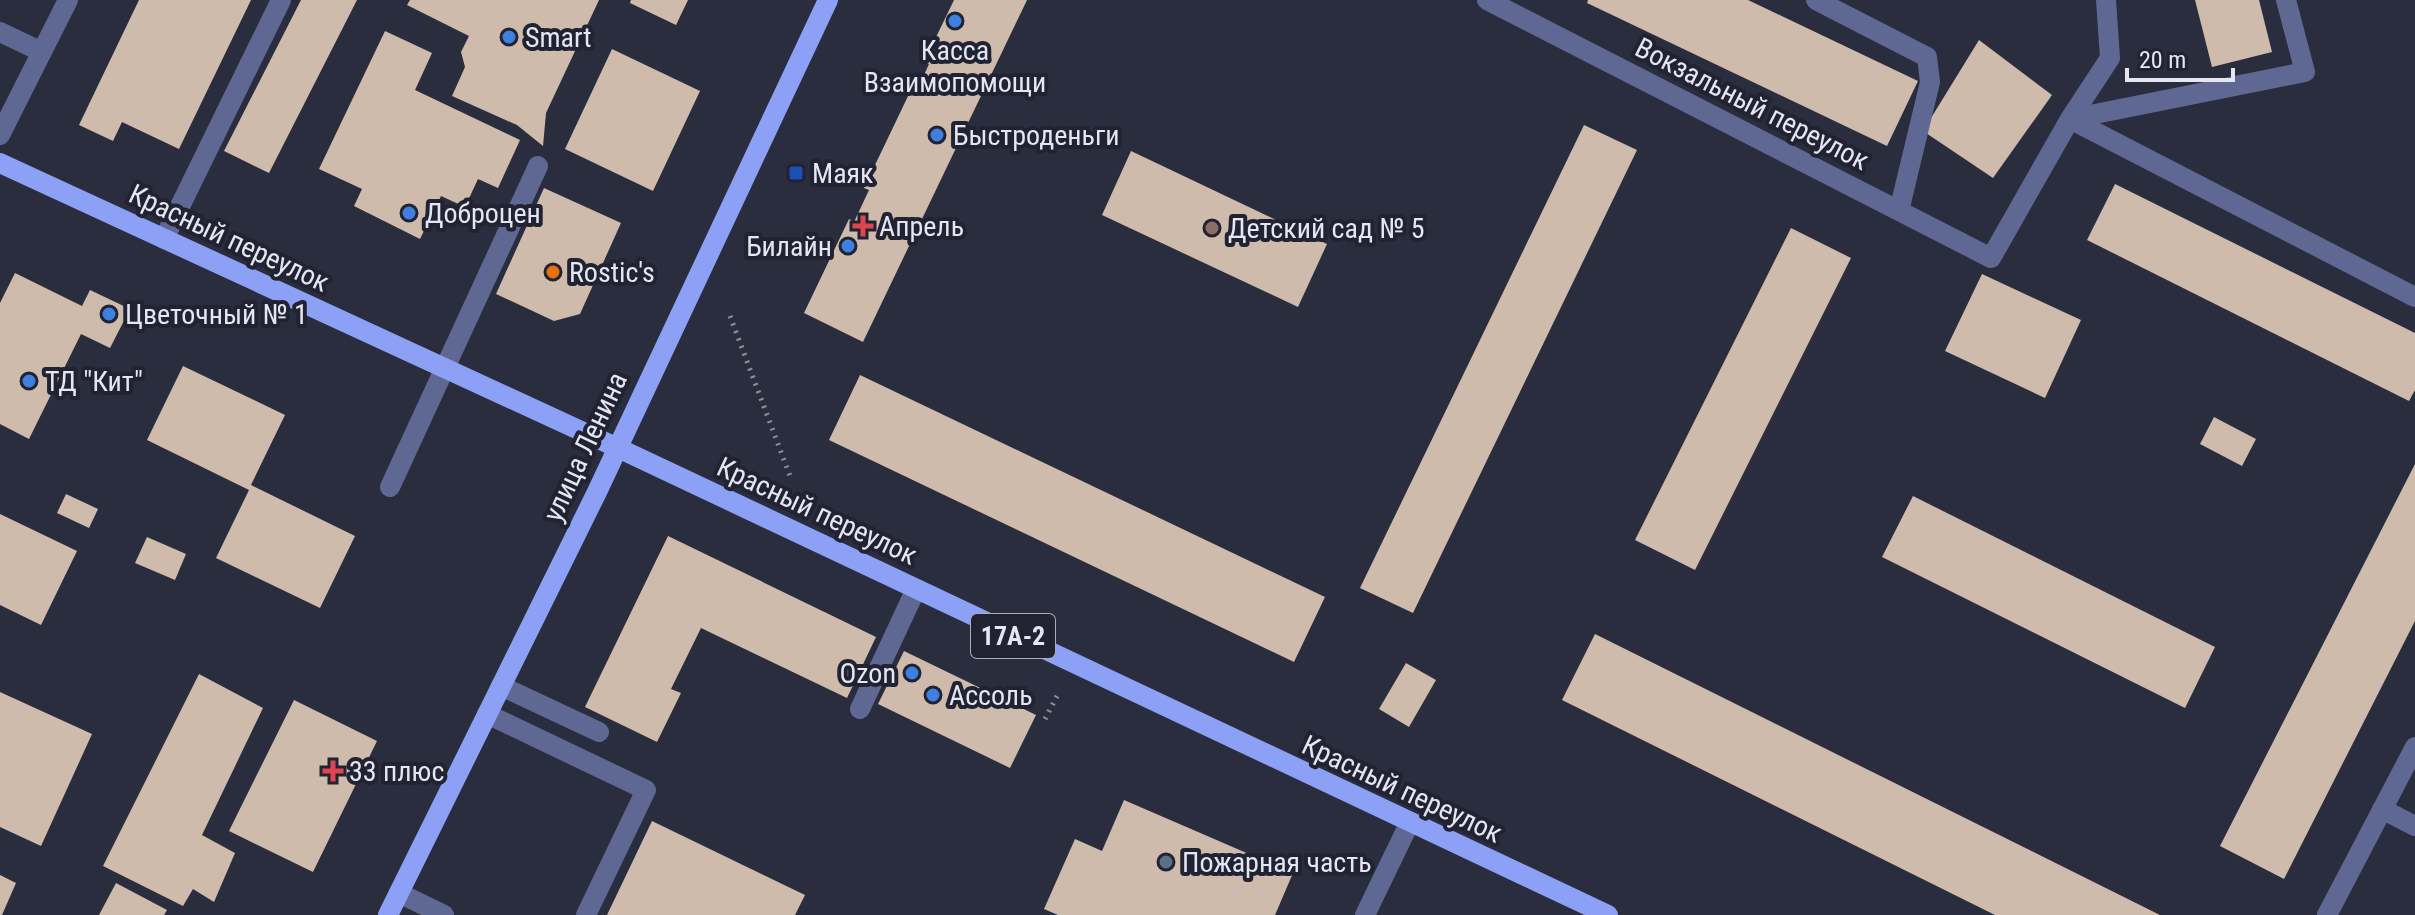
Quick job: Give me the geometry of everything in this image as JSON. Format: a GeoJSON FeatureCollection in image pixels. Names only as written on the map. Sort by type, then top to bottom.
{"type":"FeatureCollection","features":[{"type":"Feature","properties":{"kind":"main road","name":"улица Ленина"},"geometry":{"type":"LineString","coordinates":[[388,915],[618,448],[828,0]]}},
{"type":"Feature","properties":{"kind":"main road","name":"Красный переулок"},"geometry":{"type":"LineString","coordinates":[[0,163],[618,448],[1409,824],[1608,915]]}},
{"type":"Feature","properties":{"kind":"street"},"geometry":{"type":"LineString","coordinates":[[0,135],[68,0]]}},
{"type":"Feature","properties":{"kind":"street"},"geometry":{"type":"LineString","coordinates":[[164,239],[281,0]]}},
{"type":"Feature","properties":{"kind":"street","name":"Вокзальный переулок"},"geometry":{"type":"LineString","coordinates":[[1487,0],[1520,7],[1991,258],[2070,119]]}},
{"type":"Feature","properties":{"kind":"street"},"geometry":{"type":"LineString","coordinates":[[1816,0],[1927,57],[1930,82],[1899,211]]}},
{"type":"Feature","properties":{"kind":"street"},"geometry":{"type":"LineString","coordinates":[[2070,119],[2110,58],[2106,0]]}},
{"type":"Feature","properties":{"kind":"street"},"geometry":{"type":"LineString","coordinates":[[2070,119],[2305,72],[2286,0]]}},
{"type":"Feature","properties":{"kind":"street"},"geometry":{"type":"LineString","coordinates":[[0,32],[42,52]]}},
{"type":"Feature","properties":{"kind":"street"},"geometry":{"type":"LineString","coordinates":[[2070,119],[2415,297]]}},
{"type":"Feature","properties":{"kind":"street"},"geometry":{"type":"LineString","coordinates":[[390,487],[538,166]]}},
{"type":"Feature","properties":{"kind":"street"},"geometry":{"type":"LineString","coordinates":[[860,709],[916,589]]}},
{"type":"Feature","properties":{"kind":"street"},"geometry":{"type":"LineString","coordinates":[[501,686],[599,732]]}},
{"type":"Feature","properties":{"kind":"street"},"geometry":{"type":"LineString","coordinates":[[487,714],[646,790],[586,915]]}},
{"type":"Feature","properties":{"kind":"street"},"geometry":{"type":"LineString","coordinates":[[2327,915],[2415,747]]}},
{"type":"Feature","properties":{"kind":"street"},"geometry":{"type":"LineString","coordinates":[[2382,809],[2415,826]]}},
{"type":"Feature","properties":{"kind":"street"},"geometry":{"type":"LineString","coordinates":[[1365,915],[1409,824]]}},
{"type":"Feature","properties":{"kind":"street"},"geometry":{"type":"LineString","coordinates":[[399,893],[444,915]]}},
{"type":"Feature","properties":{"kind":"path"},"geometry":{"type":"LineString","coordinates":[[730,316],[790,476]]}},
{"type":"Feature","properties":{"kind":"path"},"geometry":{"type":"LineString","coordinates":[[1045,719],[1057,696]]}},
{"type":"Feature","properties":{"kind":"building"},"geometry":{"type":"Polygon","coordinates":[[[139,0],[251,0],[179,149],[122,122],[113,141],[79,125],[139,0]]]}},
{"type":"Feature","properties":{"kind":"building"},"geometry":{"type":"Polygon","coordinates":[[[301,0],[357,0],[269,173],[224,151],[301,0]]]}},
{"type":"Feature","properties":{"kind":"building"},"geometry":{"type":"Polygon","coordinates":[[[410,0],[599,0],[546,113],[543,146],[517,125],[452,96],[465,67],[461,52],[469,36],[407,5],[410,0]]]}},
{"type":"Feature","properties":{"kind":"building"},"geometry":{"type":"Polygon","coordinates":[[[631,0],[688,0],[676,25],[630,3],[631,0]]]}},
{"type":"Feature","properties":{"kind":"building"},"geometry":{"type":"Polygon","coordinates":[[[954,0],[1027,0],[863,342],[804,313],[849,219],[854,222],[869,190],[864,188],[910,92],[915,95],[929,64],[924,62],[954,0]]]}},
{"type":"Feature","properties":{"kind":"building"},"geometry":{"type":"Polygon","coordinates":[[[1588,0],[1748,0],[1918,81],[1887,146],[1587,3],[1588,0]]]}},
{"type":"Feature","properties":{"kind":"building"},"geometry":{"type":"Polygon","coordinates":[[[2195,0],[2259,0],[2272,52],[2212,67],[2195,0]]]}},
{"type":"Feature","properties":{"kind":"building"},"geometry":{"type":"Polygon","coordinates":[[[385,31],[432,53],[415,90],[520,140],[498,188],[478,179],[465,207],[441,196],[420,239],[354,206],[362,189],[319,169],[385,31]]]}},
{"type":"Feature","properties":{"kind":"building"},"geometry":{"type":"Polygon","coordinates":[[[1979,40],[2052,95],[1993,178],[1923,131],[1979,40]]]}},
{"type":"Feature","properties":{"kind":"building"},"geometry":{"type":"Polygon","coordinates":[[[612,49],[700,91],[653,191],[565,149],[612,49]]]}},
{"type":"Feature","properties":{"kind":"building"},"geometry":{"type":"Polygon","coordinates":[[[1584,125],[1637,150],[1413,613],[1360,588],[1584,125]]]}},
{"type":"Feature","properties":{"kind":"building"},"geometry":{"type":"Polygon","coordinates":[[[1131,151],[1327,244],[1298,307],[1102,215],[1131,151]]]}},
{"type":"Feature","properties":{"kind":"building"},"geometry":{"type":"Polygon","coordinates":[[[2115,184],[2415,333],[2415,390],[2409,401],[2087,240],[2115,184]]]}},
{"type":"Feature","properties":{"kind":"building"},"geometry":{"type":"Polygon","coordinates":[[[544,188],[621,223],[580,314],[554,321],[496,294],[544,188]]]}},
{"type":"Feature","properties":{"kind":"building"},"geometry":{"type":"Polygon","coordinates":[[[1791,228],[1851,258],[1695,570],[1635,540],[1791,228]]]}},
{"type":"Feature","properties":{"kind":"building","name":"ТД \"Кит\""},"geometry":{"type":"Polygon","coordinates":[[[15,273],[82,306],[90,290],[130,309],[110,348],[81,334],[29,439],[0,424],[0,303],[15,273]]]}},
{"type":"Feature","properties":{"kind":"building"},"geometry":{"type":"Polygon","coordinates":[[[1982,274],[2081,320],[2045,398],[1945,351],[1982,274]]]}},
{"type":"Feature","properties":{"kind":"building"},"geometry":{"type":"Polygon","coordinates":[[[183,366],[285,415],[251,485],[355,536],[320,608],[216,558],[249,490],[147,440],[183,366]]]}},
{"type":"Feature","properties":{"kind":"building"},"geometry":{"type":"Polygon","coordinates":[[[860,375],[1325,597],[1294,662],[829,440],[860,375]]]}},
{"type":"Feature","properties":{"kind":"building"},"geometry":{"type":"Polygon","coordinates":[[[2214,417],[2256,439],[2242,466],[2200,444],[2214,417]]]}},
{"type":"Feature","properties":{"kind":"building"},"geometry":{"type":"Polygon","coordinates":[[[2415,464],[2415,621],[2284,879],[2220,846],[2415,464]]]}},
{"type":"Feature","properties":{"kind":"building"},"geometry":{"type":"Polygon","coordinates":[[[66,494],[98,509],[89,528],[57,513],[66,494]]]}},
{"type":"Feature","properties":{"kind":"building"},"geometry":{"type":"Polygon","coordinates":[[[1913,496],[2215,647],[2185,708],[1882,557],[1913,496]]]}},
{"type":"Feature","properties":{"kind":"building"},"geometry":{"type":"Polygon","coordinates":[[[0,514],[77,551],[41,625],[0,605],[0,514]]]}},
{"type":"Feature","properties":{"kind":"building"},"geometry":{"type":"Polygon","coordinates":[[[668,536],[876,637],[847,698],[701,628],[671,689],[681,693],[657,742],[585,707],[668,536]]]}},
{"type":"Feature","properties":{"kind":"building"},"geometry":{"type":"Polygon","coordinates":[[[147,537],[186,554],[175,580],[135,563],[147,537]]]}},
{"type":"Feature","properties":{"kind":"building"},"geometry":{"type":"Polygon","coordinates":[[[1595,634],[2160,915],[1995,915],[1562,700],[1595,634]]]}},
{"type":"Feature","properties":{"kind":"building"},"geometry":{"type":"Polygon","coordinates":[[[904,651],[1036,715],[1010,768],[878,704],[904,651]]]}},
{"type":"Feature","properties":{"kind":"building"},"geometry":{"type":"Polygon","coordinates":[[[1406,663],[1436,680],[1409,727],[1379,709],[1406,663]]]}},
{"type":"Feature","properties":{"kind":"building"},"geometry":{"type":"Polygon","coordinates":[[[199,674],[263,708],[202,835],[235,853],[214,902],[193,889],[183,906],[103,866],[199,674]]]}},
{"type":"Feature","properties":{"kind":"building"},"geometry":{"type":"Polygon","coordinates":[[[0,692],[92,734],[41,846],[0,827],[0,692]]]}},
{"type":"Feature","properties":{"kind":"building"},"geometry":{"type":"Polygon","coordinates":[[[294,700],[377,741],[313,872],[229,831],[294,700]]]}},
{"type":"Feature","properties":{"kind":"building","name":"Пожарная часть"},"geometry":{"type":"Polygon","coordinates":[[[1124,800],[1293,873],[1275,915],[1058,915],[1044,909],[1075,839],[1102,851],[1124,800]]]}},
{"type":"Feature","properties":{"kind":"building"},"geometry":{"type":"Polygon","coordinates":[[[652,821],[805,895],[795,915],[607,915],[652,821]]]}},
{"type":"Feature","properties":{"kind":"building"},"geometry":{"type":"Polygon","coordinates":[[[0,875],[16,883],[2,915],[0,915],[0,875]]]}},
{"type":"Feature","properties":{"kind":"building"},"geometry":{"type":"Polygon","coordinates":[[[116,883],[167,910],[164,915],[99,915],[116,883]]]}},
{"type":"Feature","properties":{"kind":"place","name":"Касса Взаимопомощи"},"geometry":{"type":"Point","coordinates":[955,21]}},
{"type":"Feature","properties":{"kind":"place","name":"Smart"},"geometry":{"type":"Point","coordinates":[509,37]}},
{"type":"Feature","properties":{"kind":"place","name":"Быстроденьги"},"geometry":{"type":"Point","coordinates":[937,135]}},
{"type":"Feature","properties":{"kind":"place","name":"Маяк"},"geometry":{"type":"Point","coordinates":[796,173]}},
{"type":"Feature","properties":{"kind":"place","name":"Доброцен"},"geometry":{"type":"Point","coordinates":[409,213]}},
{"type":"Feature","properties":{"kind":"place","name":"Апрель"},"geometry":{"type":"Point","coordinates":[863,226]}},
{"type":"Feature","properties":{"kind":"place","name":"Детский сад № 5"},"geometry":{"type":"Point","coordinates":[1212,228]}},
{"type":"Feature","properties":{"kind":"place","name":"Билайн"},"geometry":{"type":"Point","coordinates":[848,246]}},
{"type":"Feature","properties":{"kind":"place","name":"Rostic's"},"geometry":{"type":"Point","coordinates":[553,272]}},
{"type":"Feature","properties":{"kind":"place","name":"Цветочный № 1"},"geometry":{"type":"Point","coordinates":[109,314]}},
{"type":"Feature","properties":{"kind":"place","name":"ТД \"Кит\""},"geometry":{"type":"Point","coordinates":[29,381]}},
{"type":"Feature","properties":{"kind":"place","name":"Ozon"},"geometry":{"type":"Point","coordinates":[912,673]}},
{"type":"Feature","properties":{"kind":"place","name":"Ассоль"},"geometry":{"type":"Point","coordinates":[933,695]}},
{"type":"Feature","properties":{"kind":"place","name":"33 плюс"},"geometry":{"type":"Point","coordinates":[333,771]}},
{"type":"Feature","properties":{"kind":"place","name":"Пожарная часть"},"geometry":{"type":"Point","coordinates":[1166,862]}}]}
